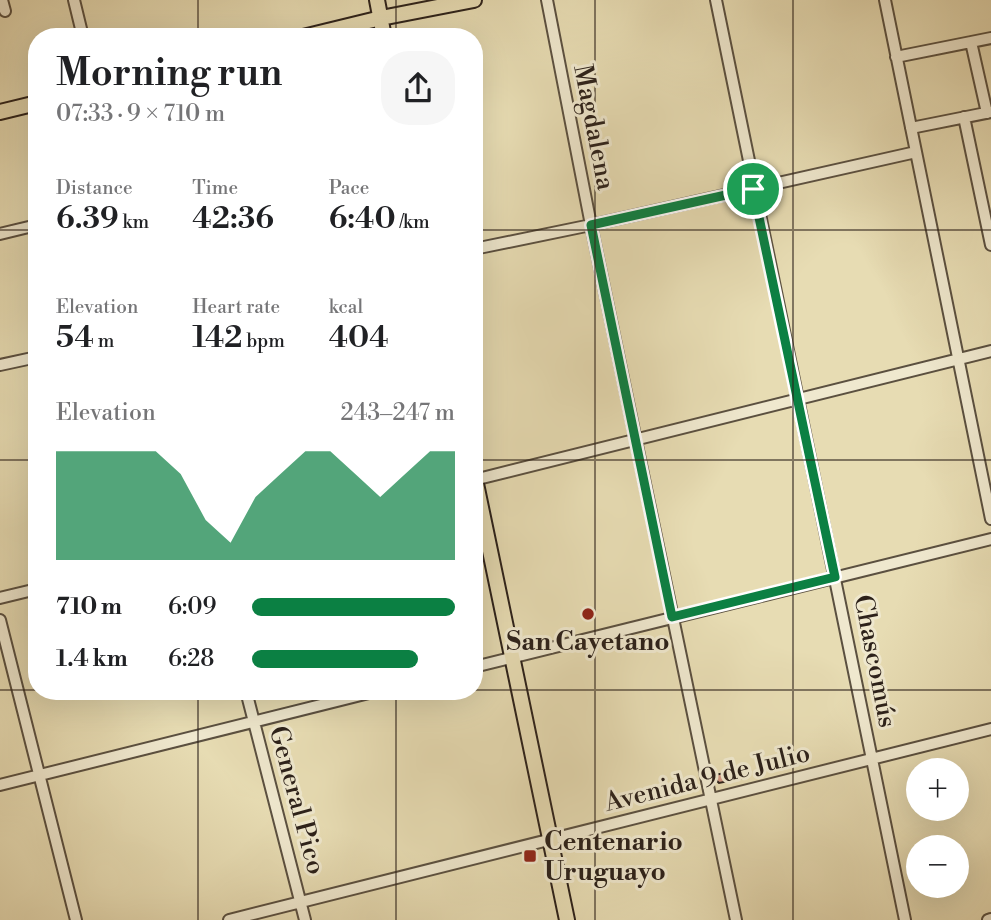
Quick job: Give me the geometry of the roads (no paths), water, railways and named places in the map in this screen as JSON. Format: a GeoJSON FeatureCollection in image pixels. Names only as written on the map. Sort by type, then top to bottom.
{"type":"FeatureCollection","features":[{"type":"Feature","properties":{"kind":"main road"},"geometry":{"type":"LineString","coordinates":[[377,0],[383,28]]}},
{"type":"Feature","properties":{"kind":"main road"},"geometry":{"type":"LineString","coordinates":[[340,28],[474,0]]}},
{"type":"Feature","properties":{"kind":"main road"},"geometry":{"type":"LineString","coordinates":[[0,112],[28,105]]}},
{"type":"Feature","properties":{"kind":"main road"},"geometry":{"type":"LineString","coordinates":[[483,516],[567,920]]}},
{"type":"Feature","properties":{"kind":"street"},"geometry":{"type":"LineString","coordinates":[[74,0],[81,28]]}},
{"type":"Feature","properties":{"kind":"street","name":"Magdalena"},"geometry":{"type":"LineString","coordinates":[[547,0],[591,225],[736,920]]}},
{"type":"Feature","properties":{"kind":"street","name":"Chascomús"},"geometry":{"type":"LineString","coordinates":[[716,0],[905,920]]}},
{"type":"Feature","properties":{"kind":"street"},"geometry":{"type":"LineString","coordinates":[[885,0],[991,519]]}},
{"type":"Feature","properties":{"kind":"street"},"geometry":{"type":"LineString","coordinates":[[896,57],[991,38]]}},
{"type":"Feature","properties":{"kind":"street"},"geometry":{"type":"LineString","coordinates":[[911,128],[989,112],[971,42]]}},
{"type":"Feature","properties":{"kind":"street"},"geometry":{"type":"LineString","coordinates":[[964,117],[991,246]]}},
{"type":"Feature","properties":{"kind":"street"},"geometry":{"type":"LineString","coordinates":[[483,246],[591,225],[916,152]]}},
{"type":"Feature","properties":{"kind":"street"},"geometry":{"type":"LineString","coordinates":[[0,234],[28,227]]}},
{"type":"Feature","properties":{"kind":"street"},"geometry":{"type":"LineString","coordinates":[[483,476],[991,351]]}},
{"type":"Feature","properties":{"kind":"street"},"geometry":{"type":"LineString","coordinates":[[0,365],[28,359]]}},
{"type":"Feature","properties":{"kind":"street"},"geometry":{"type":"LineString","coordinates":[[483,665],[991,538]]}},
{"type":"Feature","properties":{"kind":"street"},"geometry":{"type":"LineString","coordinates":[[0,598],[28,591]]}},
{"type":"Feature","properties":{"kind":"street"},"geometry":{"type":"LineString","coordinates":[[0,620],[76,920]]}},
{"type":"Feature","properties":{"kind":"street","name":"General Pico"},"geometry":{"type":"LineString","coordinates":[[248,700],[305,920]]}},
{"type":"Feature","properties":{"kind":"street"},"geometry":{"type":"LineString","coordinates":[[0,785],[340,700]]}},
{"type":"Feature","properties":{"kind":"street","name":"Avenida 9 de Julio"},"geometry":{"type":"LineString","coordinates":[[229,920],[991,729]]}},
{"type":"Feature","properties":{"kind":"place","name":"San Cayetano"},"geometry":{"type":"Point","coordinates":[588,614]}},
{"type":"Feature","properties":{"kind":"place","name":"Centenario Uruguayo"},"geometry":{"type":"Point","coordinates":[530,856]}}]}
